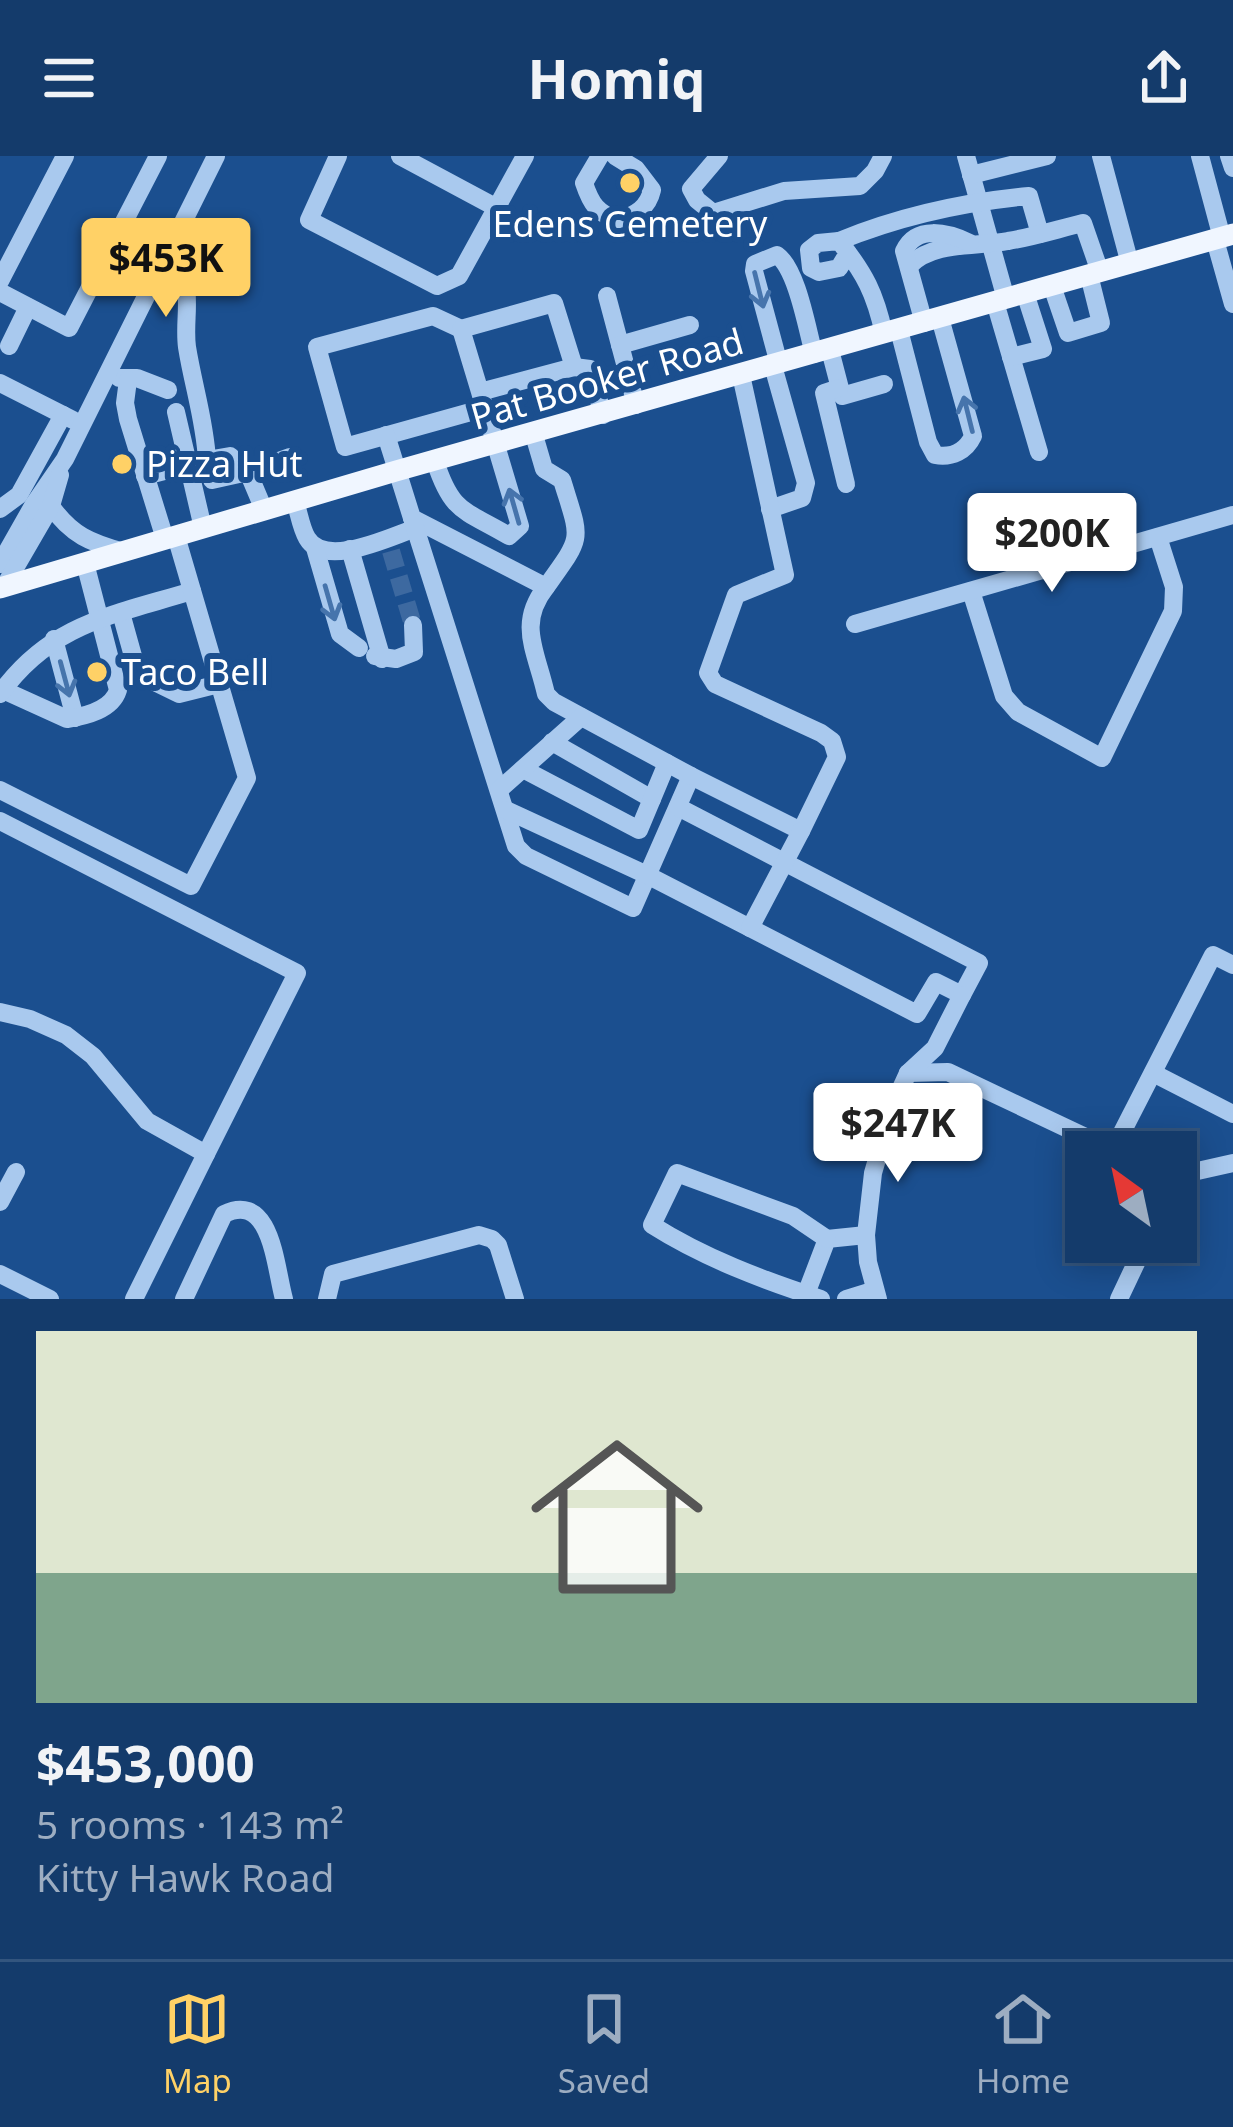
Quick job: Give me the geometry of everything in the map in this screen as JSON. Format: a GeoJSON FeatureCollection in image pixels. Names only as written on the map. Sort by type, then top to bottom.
{"type":"FeatureCollection","features":[{"type":"Feature","properties":{"kind":"main road","name":"Pat Booker Road"},"geometry":{"type":"LineString","coordinates":[[2,590],[396,471],[1223,237]]}},
{"type":"Feature","properties":{"kind":"street"},"geometry":{"type":"LineString","coordinates":[[0,281],[65,156]]}},
{"type":"Feature","properties":{"kind":"street"},"geometry":{"type":"LineString","coordinates":[[0,292],[69,328],[158,156]]}},
{"type":"Feature","properties":{"kind":"street"},"geometry":{"type":"LineString","coordinates":[[0,564],[83,424],[118,378],[162,266],[216,156]]}},
{"type":"Feature","properties":{"kind":"street"},"geometry":{"type":"LineString","coordinates":[[338,156],[309,220],[437,286],[459,276],[525,156]]}},
{"type":"Feature","properties":{"kind":"street"},"geometry":{"type":"LineString","coordinates":[[400,156],[496,208]]}},
{"type":"Feature","properties":{"kind":"street"},"geometry":{"type":"LineString","coordinates":[[600,156],[584,182],[600,214],[619,220],[637,213],[650,201],[652,190],[636,169],[615,156]]}},
{"type":"Feature","properties":{"kind":"street"},"geometry":{"type":"LineString","coordinates":[[719,156],[691,189],[713,212],[784,191],[860,186],[883,156]]}},
{"type":"Feature","properties":{"kind":"street"},"geometry":{"type":"LineString","coordinates":[[1043,349],[1009,298],[982,244],[979,201],[969,165],[1047,156]]}},
{"type":"Feature","properties":{"kind":"street"},"geometry":{"type":"LineString","coordinates":[[1100,156],[1130,264]]}},
{"type":"Feature","properties":{"kind":"street"},"geometry":{"type":"LineString","coordinates":[[1200,156],[1223,237],[1232,293]]}},
{"type":"Feature","properties":{"kind":"street"},"geometry":{"type":"LineString","coordinates":[[1229,156],[1233,168]]}},
{"type":"Feature","properties":{"kind":"street"},"geometry":{"type":"LineString","coordinates":[[1040,234],[1029,196],[979,201],[874,226],[844,247],[874,289],[935,455],[945,457],[964,450],[974,436],[909,266],[930,252],[1040,234],[1083,223],[1101,323],[1068,333]]}},
{"type":"Feature","properties":{"kind":"street"},"geometry":{"type":"LineString","coordinates":[[770,509],[802,498],[806,483],[755,264],[777,255],[784,259],[842,396],[884,384]]}},
{"type":"Feature","properties":{"kind":"street"},"geometry":{"type":"LineString","coordinates":[[162,266],[184,281],[188,296],[186,344],[199,395],[203,528]]}},
{"type":"Feature","properties":{"kind":"street"},"geometry":{"type":"LineString","coordinates":[[1012,357],[1065,345],[1068,333],[1052,286]]}},
{"type":"Feature","properties":{"kind":"street"},"geometry":{"type":"LineString","coordinates":[[608,296],[636,405]]}},
{"type":"Feature","properties":{"kind":"street"},"geometry":{"type":"LineString","coordinates":[[1009,298],[1012,357],[1039,452]]}},
{"type":"Feature","properties":{"kind":"street"},"geometry":{"type":"LineString","coordinates":[[355,483],[317,347],[433,316],[461,328],[554,303],[574,367]]}},
{"type":"Feature","properties":{"kind":"street"},"geometry":{"type":"LineString","coordinates":[[9,346],[28,307]]}},
{"type":"Feature","properties":{"kind":"street"},"geometry":{"type":"LineString","coordinates":[[620,345],[690,326]]}},
{"type":"Feature","properties":{"kind":"street"},"geometry":{"type":"LineString","coordinates":[[428,423],[448,498],[513,535],[520,526],[461,328]]}},
{"type":"Feature","properties":{"kind":"street"},"geometry":{"type":"LineString","coordinates":[[345,447],[428,423],[574,367],[590,369],[603,415]]}},
{"type":"Feature","properties":{"kind":"street"},"geometry":{"type":"LineString","coordinates":[[740,375],[785,575],[736,595],[708,673],[715,684],[832,741],[837,757],[750,928]]}},
{"type":"Feature","properties":{"kind":"street"},"geometry":{"type":"LineString","coordinates":[[118,378],[137,378],[168,390]]}},
{"type":"Feature","properties":{"kind":"street"},"geometry":{"type":"LineString","coordinates":[[0,790],[191,886],[248,778],[192,592],[145,476],[118,378]]}},
{"type":"Feature","properties":{"kind":"street"},"geometry":{"type":"LineString","coordinates":[[0,383],[83,424]]}},
{"type":"Feature","properties":{"kind":"street"},"geometry":{"type":"LineString","coordinates":[[839,388],[824,392],[846,484]]}},
{"type":"Feature","properties":{"kind":"street"},"geometry":{"type":"LineString","coordinates":[[176,412],[198,461]]}},
{"type":"Feature","properties":{"kind":"street"},"geometry":{"type":"LineString","coordinates":[[0,509],[19,495],[63,415]]}},
{"type":"Feature","properties":{"kind":"street"},"geometry":{"type":"LineString","coordinates":[[386,435],[517,846],[526,856],[633,908],[691,776]]}},
{"type":"Feature","properties":{"kind":"street"},"geometry":{"type":"LineString","coordinates":[[534,435],[544,469],[562,480],[577,545],[530,608],[546,694],[581,717],[801,831]]}},
{"type":"Feature","properties":{"kind":"street"},"geometry":{"type":"LineString","coordinates":[[145,476],[230,456],[248,472],[264,510]]}},
{"type":"Feature","properties":{"kind":"street"},"geometry":{"type":"LineString","coordinates":[[248,472],[290,457]]}},
{"type":"Feature","properties":{"kind":"street"},"geometry":{"type":"LineString","coordinates":[[2,590],[51,506],[65,459]]}},
{"type":"Feature","properties":{"kind":"street"},"geometry":{"type":"LineString","coordinates":[[295,501],[307,539],[315,548],[340,634],[369,653],[414,652],[413,626]]}},
{"type":"Feature","properties":{"kind":"street"},"geometry":{"type":"LineString","coordinates":[[51,506],[72,532],[124,552]]}},
{"type":"Feature","properties":{"kind":"street"},"geometry":{"type":"LineString","coordinates":[[855,624],[1233,515]]}},
{"type":"Feature","properties":{"kind":"street"},"geometry":{"type":"LineString","coordinates":[[414,523],[546,586]]}},
{"type":"Feature","properties":{"kind":"street"},"geometry":{"type":"LineString","coordinates":[[315,548],[335,554],[390,544],[414,523]]}},
{"type":"Feature","properties":{"kind":"street"},"geometry":{"type":"LineString","coordinates":[[971,590],[1004,696],[1018,712],[1102,758],[1173,611],[1174,587],[1158,537]]}},
{"type":"Feature","properties":{"kind":"street"},"geometry":{"type":"LineString","coordinates":[[350,549],[369,653]]}},
{"type":"Feature","properties":{"kind":"street"},"geometry":{"type":"LineString","coordinates":[[85,563],[98,618],[118,690],[105,707],[75,718],[59,718],[1,692],[54,639],[98,618],[192,592]]}},
{"type":"Feature","properties":{"kind":"street"},"geometry":{"type":"LineString","coordinates":[[121,613],[138,674],[179,694],[219,684]]}},
{"type":"Feature","properties":{"kind":"street"},"geometry":{"type":"LineString","coordinates":[[54,639],[75,718]]}},
{"type":"Feature","properties":{"kind":"street"},"geometry":{"type":"LineString","coordinates":[[499,790],[581,717]]}},
{"type":"Feature","properties":{"kind":"street"},"geometry":{"type":"LineString","coordinates":[[552,742],[652,799]]}},
{"type":"Feature","properties":{"kind":"street"},"geometry":{"type":"LineString","coordinates":[[523,769],[639,830],[667,763]]}},
{"type":"Feature","properties":{"kind":"street"},"geometry":{"type":"LineString","coordinates":[[677,807],[979,963],[934,1048],[908,1073],[892,1108],[873,1173],[866,1234],[877,1294],[846,1299]]}},
{"type":"Feature","properties":{"kind":"street"},"geometry":{"type":"LineString","coordinates":[[506,811],[647,875],[917,1014],[936,982],[962,995]]}},
{"type":"Feature","properties":{"kind":"street"},"geometry":{"type":"LineString","coordinates":[[0,820],[297,973],[134,1299]]}},
{"type":"Feature","properties":{"kind":"street"},"geometry":{"type":"LineString","coordinates":[[1125,1131],[1214,956],[1233,965]]}},
{"type":"Feature","properties":{"kind":"street"},"geometry":{"type":"LineString","coordinates":[[0,1012],[66,1035],[93,1056],[147,1121],[206,1154]]}},
{"type":"Feature","properties":{"kind":"street"},"geometry":{"type":"LineString","coordinates":[[908,1073],[949,1072],[1073,1131]]}},
{"type":"Feature","properties":{"kind":"street"},"geometry":{"type":"LineString","coordinates":[[1153,1073],[1233,1114]]}},
{"type":"Feature","properties":{"kind":"street"},"geometry":{"type":"LineString","coordinates":[[1197,1171],[1233,1163]]}},
{"type":"Feature","properties":{"kind":"street"},"geometry":{"type":"LineString","coordinates":[[0,1202],[16,1172]]}},
{"type":"Feature","properties":{"kind":"street"},"geometry":{"type":"LineString","coordinates":[[827,1239],[814,1296],[683,1244],[652,1225],[677,1173],[793,1216],[827,1239],[866,1234]]}},
{"type":"Feature","properties":{"kind":"street"},"geometry":{"type":"LineString","coordinates":[[184,1299],[224,1214],[238,1207],[253,1210],[263,1220],[284,1299]]}},
{"type":"Feature","properties":{"kind":"street"},"geometry":{"type":"LineString","coordinates":[[327,1299],[333,1274],[479,1235],[498,1245],[515,1299]]}},
{"type":"Feature","properties":{"kind":"street"},"geometry":{"type":"LineString","coordinates":[[1119,1299],[1137,1263]]}},
{"type":"Feature","properties":{"kind":"street"},"geometry":{"type":"LineString","coordinates":[[0,1274],[50,1299]]}},
{"type":"Feature","properties":{"kind":"tunnel"},"geometry":{"type":"LineString","coordinates":[[391,551],[413,625]]}},
{"type":"Feature","properties":{"kind":"place","name":"Edens Cemetery"},"geometry":{"type":"Point","coordinates":[630,183]}},
{"type":"Feature","properties":{"kind":"place","name":"Pizza Hut"},"geometry":{"type":"Point","coordinates":[122,464]}},
{"type":"Feature","properties":{"kind":"place","name":"Taco Bell"},"geometry":{"type":"Point","coordinates":[97,672]}}]}
